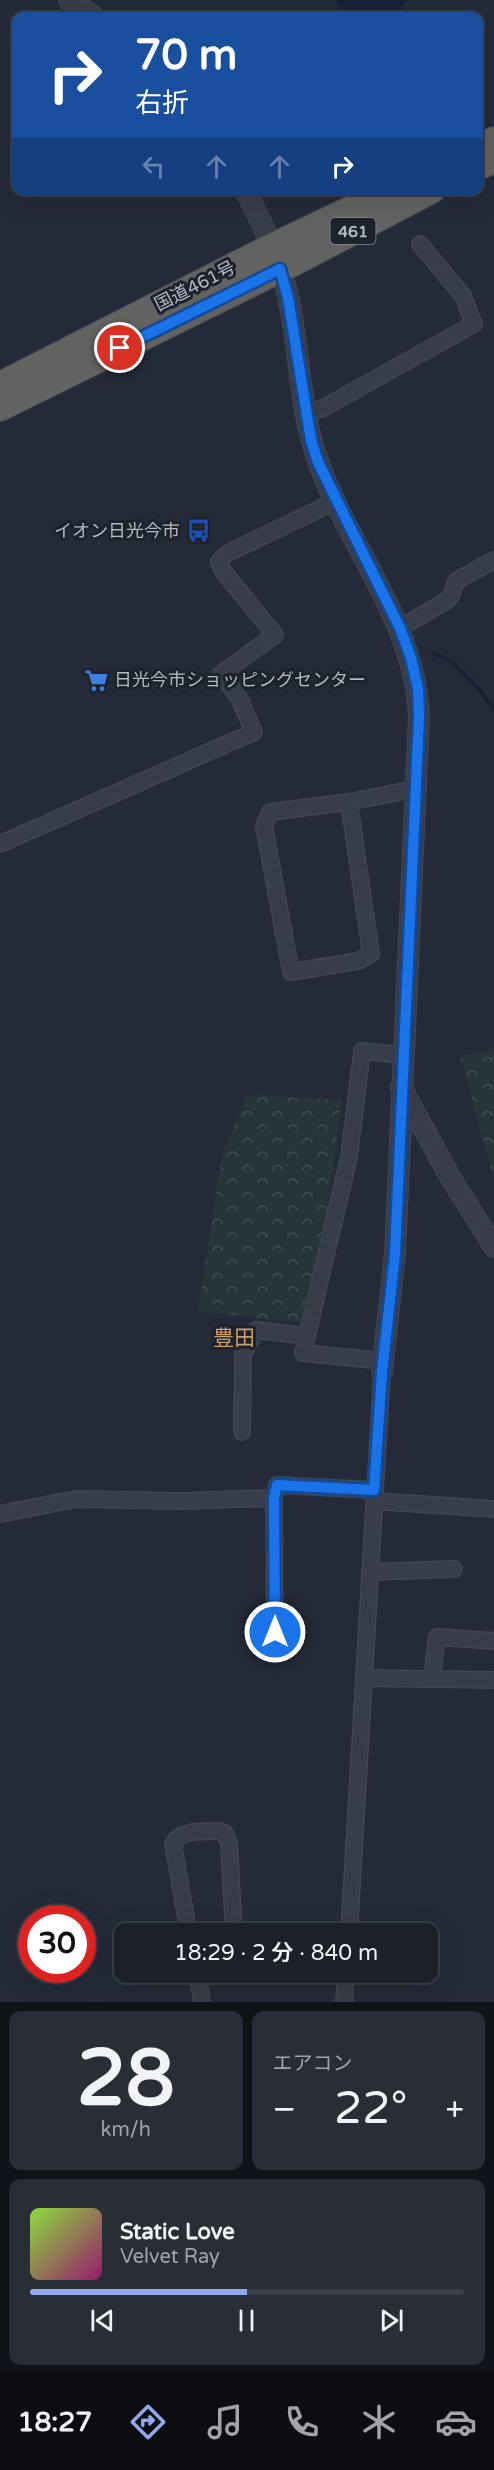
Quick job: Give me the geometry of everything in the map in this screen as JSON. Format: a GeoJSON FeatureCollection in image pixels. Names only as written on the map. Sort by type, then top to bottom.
{"type":"FeatureCollection","features":[{"type":"Feature","properties":{"kind":"highway","name":"国道461号"},"geometry":{"type":"LineString","coordinates":[[0,408],[276,258],[383,195]]}},
{"type":"Feature","properties":{"kind":"highway","name":"国道461号"},"geometry":{"type":"LineString","coordinates":[[0,385],[276,258],[422,195]]}},
{"type":"Feature","properties":{"kind":"street"},"geometry":{"type":"LineString","coordinates":[[69,0],[87,12]]}},
{"type":"Feature","properties":{"kind":"street"},"geometry":{"type":"LineString","coordinates":[[247,195],[276,258],[288,298],[306,413],[318,462],[400,628],[411,658],[418,689],[416,789],[402,1055],[395,1254],[383,1366],[374,1496],[350,1923]]}},
{"type":"Feature","properties":{"kind":"street"},"geometry":{"type":"LineString","coordinates":[[306,413],[323,408],[474,324],[463,296],[420,244]]}},
{"type":"Feature","properties":{"kind":"street"},"geometry":{"type":"LineString","coordinates":[[0,844],[254,732],[239,698],[221,674],[275,635],[223,571],[219,562],[226,554],[336,501]]}},
{"type":"Feature","properties":{"kind":"street"},"geometry":{"type":"LineString","coordinates":[[400,628],[446,601],[451,596],[456,581],[494,560]]}},
{"type":"Feature","properties":{"kind":"street"},"geometry":{"type":"LineString","coordinates":[[349,802],[371,954],[358,961],[291,972],[264,826],[270,812],[349,802],[416,789]]}},
{"type":"Feature","properties":{"kind":"street"},"geometry":{"type":"LineString","coordinates":[[383,1366],[303,1353],[349,1157],[362,1051],[402,1055]]}},
{"type":"Feature","properties":{"kind":"street"},"geometry":{"type":"LineString","coordinates":[[401,1087],[450,1177],[494,1247]]}},
{"type":"Feature","properties":{"kind":"street"},"geometry":{"type":"LineString","coordinates":[[242,1432],[243,1354],[256,1330],[307,1336]]}},
{"type":"Feature","properties":{"kind":"street"},"geometry":{"type":"LineString","coordinates":[[275,1654],[274,1498],[277,1485],[494,1509]]}},
{"type":"Feature","properties":{"kind":"street"},"geometry":{"type":"LineString","coordinates":[[0,1514],[76,1499],[181,1501],[274,1498]]}},
{"type":"Feature","properties":{"kind":"street"},"geometry":{"type":"LineString","coordinates":[[370,1572],[454,1569]]}},
{"type":"Feature","properties":{"kind":"street"},"geometry":{"type":"LineString","coordinates":[[432,1679],[436,1637],[494,1641]]}},
{"type":"Feature","properties":{"kind":"street"},"geometry":{"type":"LineString","coordinates":[[364,1678],[494,1680]]}},
{"type":"Feature","properties":{"kind":"street"},"geometry":{"type":"LineString","coordinates":[[187,1923],[173,1844],[180,1835],[186,1833],[220,1831],[225,1833],[229,1843],[233,1923]]}},
{"type":"Feature","properties":{"kind":"street"},"geometry":{"type":"LineString","coordinates":[[198,1983],[202,2002]]}},
{"type":"Feature","properties":{"kind":"street"},"geometry":{"type":"LineString","coordinates":[[345,2002],[346,1983]]}},
{"type":"Feature","properties":{"kind":"green space"},"geometry":{"type":"Polygon","coordinates":[[[494,1050],[494,1180],[460,1056],[494,1050]]]}},
{"type":"Feature","properties":{"kind":"green space"},"geometry":{"type":"Polygon","coordinates":[[[247,1095],[342,1100],[312,1324],[198,1311],[222,1155],[247,1095]]]}},
{"type":"Feature","properties":{"kind":"water"},"geometry":{"type":"Polygon","coordinates":[[[337,0],[408,0],[403,6],[405,12],[339,12],[337,0]]]}},
{"type":"Feature","properties":{"kind":"waterway"},"geometry":{"type":"LineString","coordinates":[[433,654],[451,661],[478,688],[494,709]]}},
{"type":"Feature","properties":{"kind":"place","name":"イオン日光今市"},"geometry":{"type":"Point","coordinates":[198,531]}},
{"type":"Feature","properties":{"kind":"place","name":"日光今市ショッピングセンター"},"geometry":{"type":"Point","coordinates":[96,680]}},
{"type":"Feature","properties":{"kind":"district","name":"豊田"},"geometry":{"type":"Point","coordinates":[234,1338]}},
{"type":"Feature","properties":{"kind":"route"},"geometry":{"type":"LineString","coordinates":[[120,348],[280,269],[288,298],[311,440],[318,462],[400,628],[411,658],[418,689],[419,717],[395,1254],[382,1372],[374,1490],[277,1485],[274,1498],[275,1632]]}}]}
